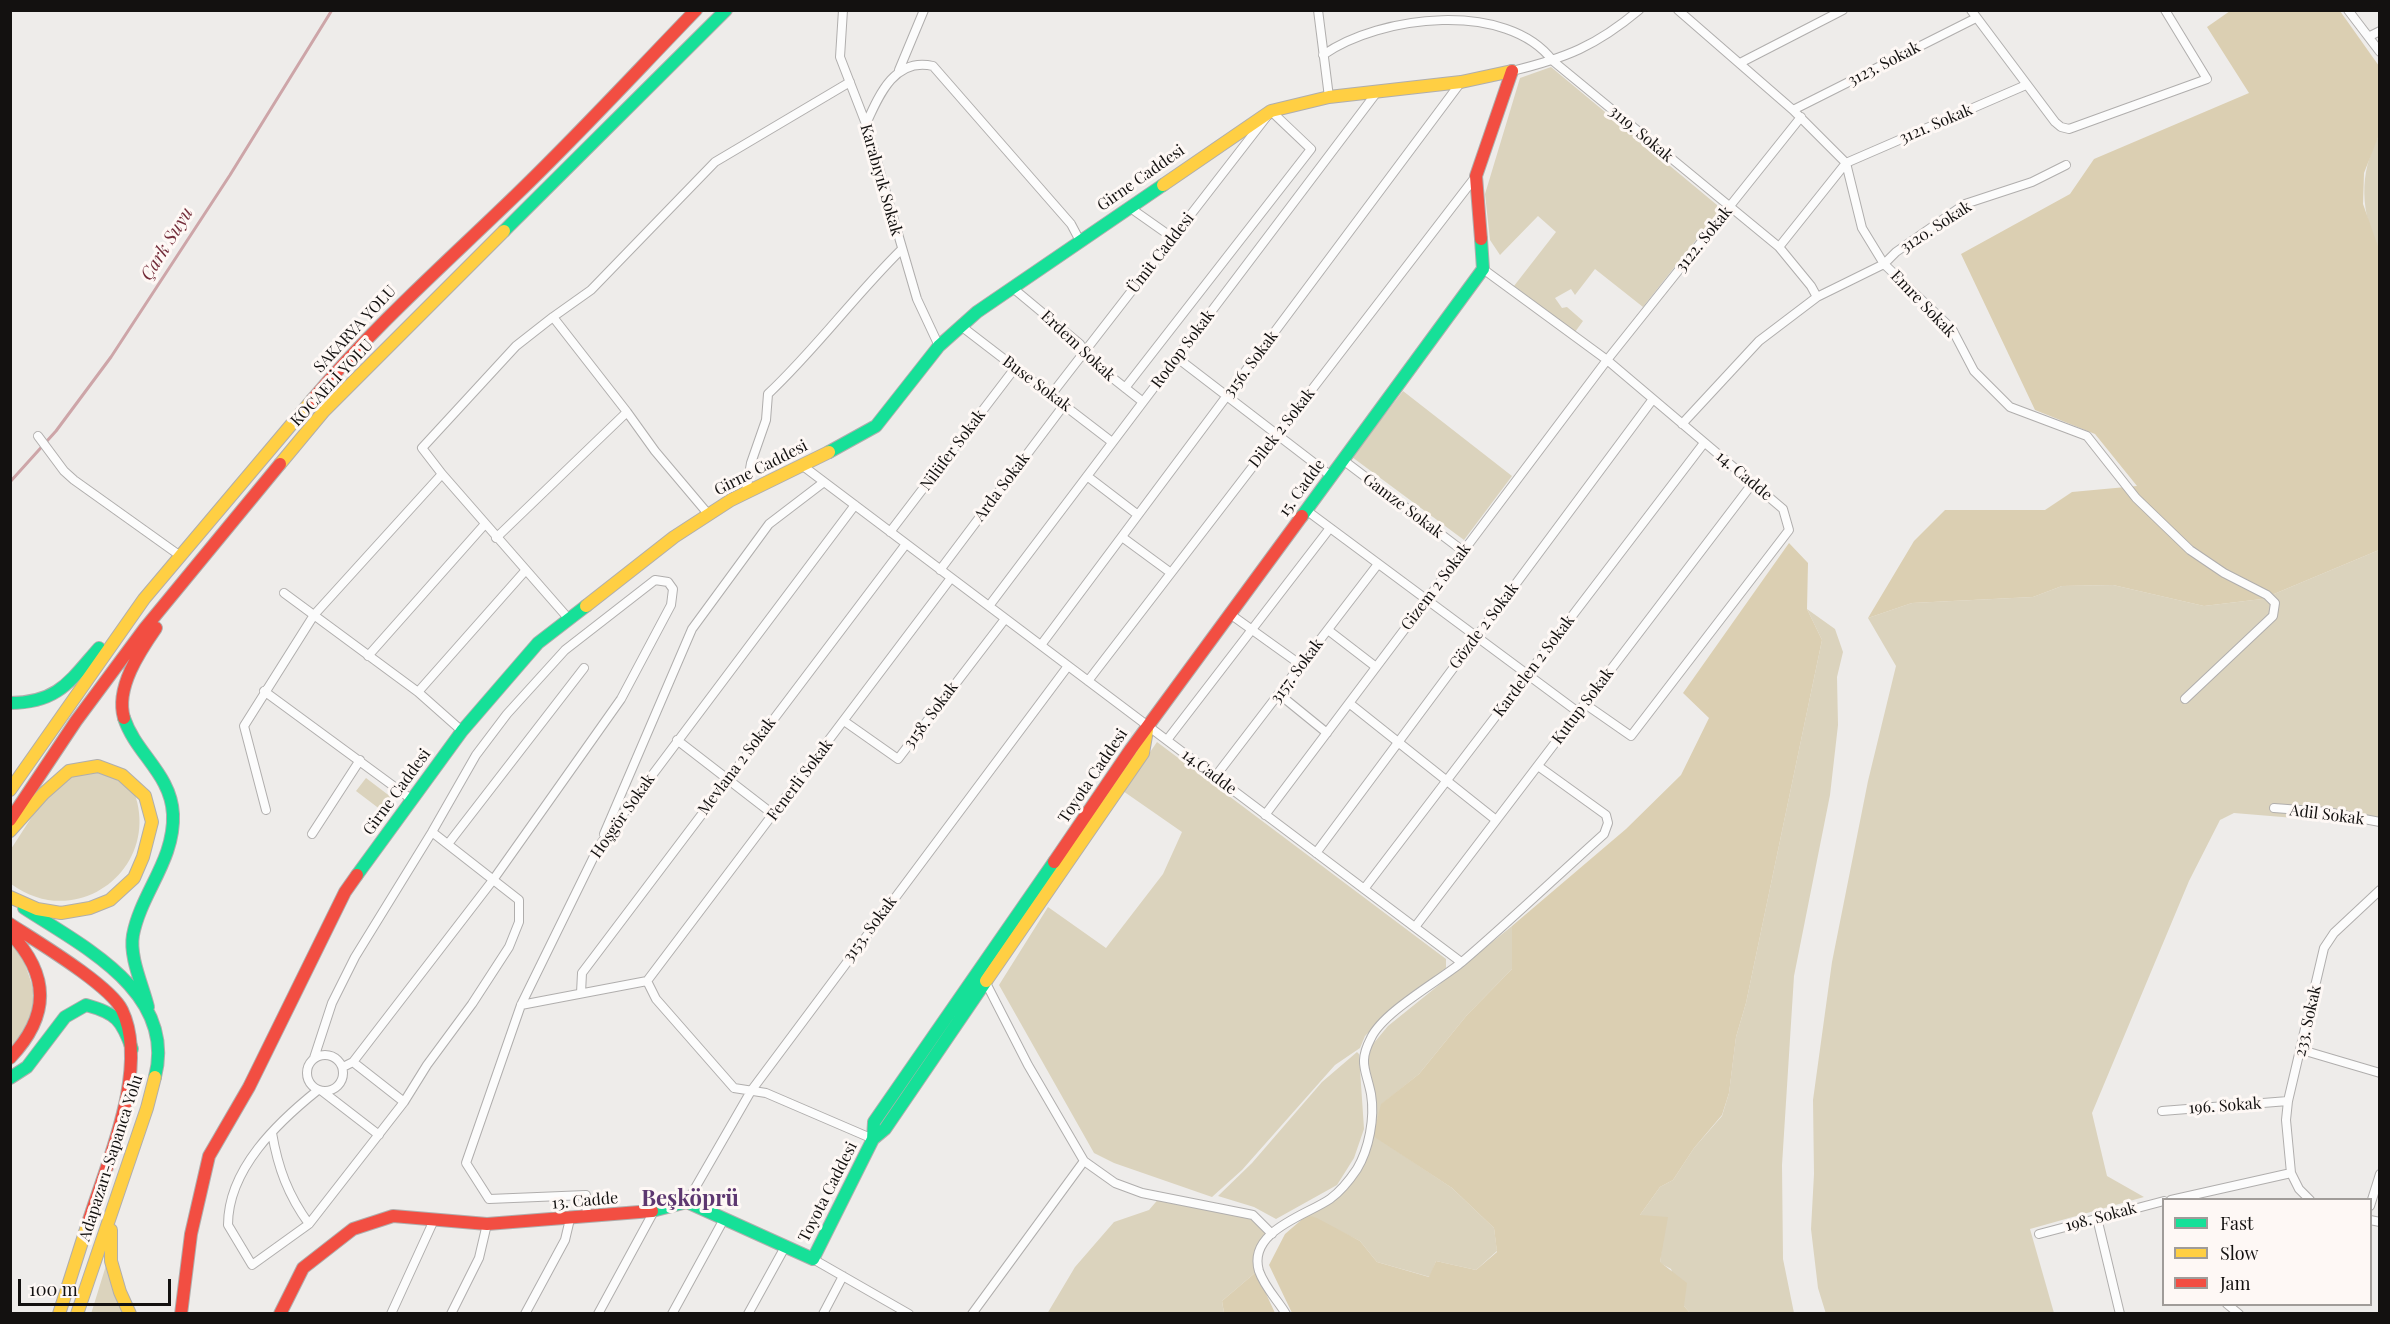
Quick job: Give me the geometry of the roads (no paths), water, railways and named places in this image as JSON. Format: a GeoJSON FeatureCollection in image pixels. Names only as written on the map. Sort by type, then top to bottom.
{"type":"FeatureCollection","features":[{"type":"Feature","properties":{"kind":"main road","name":"SAKARYA YOLU"},"geometry":{"type":"LineString","coordinates":[[10,790],[144,599],[351,354],[424,280],[518,193],[696,10]]}},
{"type":"Feature","properties":{"kind":"main road","name":"KOCAELİ YOLU"},"geometry":{"type":"LineString","coordinates":[[10,820],[76,722],[145,628],[324,411],[726,10]]}},
{"type":"Feature","properties":{"kind":"main road"},"geometry":{"type":"LineString","coordinates":[[1483,269],[1476,176],[1512,70]]}},
{"type":"Feature","properties":{"kind":"main road","name":"Girne Caddesi"},"geometry":{"type":"LineString","coordinates":[[181,1314],[191,1233],[209,1156],[249,1088],[345,892],[462,731],[538,643],[674,537],[746,492],[803,466],[876,426],[939,346],[961,326],[1129,207],[1271,111],[1329,97],[1461,82],[1512,70]]}},
{"type":"Feature","properties":{"kind":"main road","name":"15. Cadde"},"geometry":{"type":"LineString","coordinates":[[1148,726],[1483,269]]}},
{"type":"Feature","properties":{"kind":"main road"},"geometry":{"type":"LineString","coordinates":[[148,1007],[132,938],[168,854],[173,816],[164,776],[125,722],[125,685],[146,642],[249,503]]}},
{"type":"Feature","properties":{"kind":"main road"},"geometry":{"type":"LineString","coordinates":[[10,703],[31,704],[54,697],[144,599]]}},
{"type":"Feature","properties":{"kind":"main road","name":"Toyota Caddesi"},"geometry":{"type":"LineString","coordinates":[[813,1259],[873,1139],[874,1122],[981,980],[1148,726]]}},
{"type":"Feature","properties":{"kind":"main road"},"geometry":{"type":"LineString","coordinates":[[10,831],[43,794],[69,771],[98,766],[122,775],[145,796],[152,822],[143,857],[134,878],[110,900],[90,908],[61,913],[37,909],[10,898]]}},
{"type":"Feature","properties":{"kind":"main road","name":"Adapazarı-Sapanca Yolu"},"geometry":{"type":"LineString","coordinates":[[10,898],[112,966],[148,1007],[156,1036],[158,1065],[147,1108],[77,1314]]}},
{"type":"Feature","properties":{"kind":"main road","name":"Adapazarı-Sapanca Yolu"},"geometry":{"type":"LineString","coordinates":[[10,924],[93,980],[122,1009],[132,1048],[130,1088],[59,1314]]}},
{"type":"Feature","properties":{"kind":"main road"},"geometry":{"type":"LineString","coordinates":[[10,933],[19,941],[36,975],[41,1007],[26,1042],[10,1058]]}},
{"type":"Feature","properties":{"kind":"main road"},"geometry":{"type":"LineString","coordinates":[[10,1078],[17,1076],[36,1055],[64,1018],[86,1005],[105,1010],[122,1021],[132,1048]]}},
{"type":"Feature","properties":{"kind":"main road"},"geometry":{"type":"LineString","coordinates":[[115,1200],[109,1247],[111,1268],[130,1314]]}},
{"type":"Feature","properties":{"kind":"main road"},"geometry":{"type":"LineString","coordinates":[[687,1202],[813,1259]]}},
{"type":"Feature","properties":{"kind":"main road","name":"13. Cadde"},"geometry":{"type":"LineString","coordinates":[[279,1314],[303,1268],[352,1229],[393,1216],[487,1224],[654,1211],[687,1202]]}},
{"type":"Feature","properties":{"kind":"street","name":"Karabıyık Sokak"},"geometry":{"type":"LineString","coordinates":[[843,10],[840,57],[866,124],[917,300],[939,346]]}},
{"type":"Feature","properties":{"kind":"street"},"geometry":{"type":"LineString","coordinates":[[866,124],[880,92],[900,70],[924,10]]}},
{"type":"Feature","properties":{"kind":"street"},"geometry":{"type":"LineString","coordinates":[[1318,10],[1329,97]]}},
{"type":"Feature","properties":{"kind":"street","name":"Girne Caddesi"},"geometry":{"type":"LineString","coordinates":[[1512,70],[1553,61],[1610,35],[1639,10]]}},
{"type":"Feature","properties":{"kind":"street"},"geometry":{"type":"LineString","coordinates":[[1678,10],[1801,117],[1846,163],[1779,247]]}},
{"type":"Feature","properties":{"kind":"street"},"geometry":{"type":"LineString","coordinates":[[1740,63],[1843,10]]}},
{"type":"Feature","properties":{"kind":"street"},"geometry":{"type":"LineString","coordinates":[[1973,14],[2055,122],[2069,129],[2206,79],[2165,10]]}},
{"type":"Feature","properties":{"kind":"street"},"geometry":{"type":"LineString","coordinates":[[2348,10],[2370,36],[2379,52]]}},
{"type":"Feature","properties":{"kind":"street","name":"3123. Sokak"},"geometry":{"type":"LineString","coordinates":[[1793,110],[1973,14]]}},
{"type":"Feature","properties":{"kind":"street","name":"3119. Sokak"},"geometry":{"type":"LineString","coordinates":[[1323,55],[1352,38],[1376,28],[1414,21],[1460,19],[1517,34],[1542,45],[1553,61],[1728,208],[1779,247],[1811,286],[1817,297]]}},
{"type":"Feature","properties":{"kind":"street"},"geometry":{"type":"LineString","coordinates":[[2370,36],[2379,31]]}},
{"type":"Feature","properties":{"kind":"street"},"geometry":{"type":"LineString","coordinates":[[900,70],[921,63],[933,66],[1071,224],[1080,241]]}},
{"type":"Feature","properties":{"kind":"street"},"geometry":{"type":"LineString","coordinates":[[568,618],[496,538],[422,448],[516,346],[591,290],[715,162],[850,82]]}},
{"type":"Feature","properties":{"kind":"street","name":"3156. Sokak"},"geometry":{"type":"LineString","coordinates":[[1041,645],[1461,82]]}},
{"type":"Feature","properties":{"kind":"street","name":"3121. Sokak"},"geometry":{"type":"LineString","coordinates":[[1846,163],[2026,85]]}},
{"type":"Feature","properties":{"kind":"street","name":"Rodop Sokak"},"geometry":{"type":"LineString","coordinates":[[989,606],[1377,92]]}},
{"type":"Feature","properties":{"kind":"street"},"geometry":{"type":"LineString","coordinates":[[1125,388],[1311,149],[1271,111]]}},
{"type":"Feature","properties":{"kind":"street","name":"Ümit Caddesi"},"geometry":{"type":"LineString","coordinates":[[1051,395],[1271,111]]}},
{"type":"Feature","properties":{"kind":"street","name":"3122. Sokak"},"geometry":{"type":"LineString","coordinates":[[1607,360],[1801,117]]}},
{"type":"Feature","properties":{"kind":"street","name":"Emre Sokak"},"geometry":{"type":"LineString","coordinates":[[1846,163],[1862,228],[1884,264],[1952,329],[1974,370],[2010,407],[2087,436],[2136,498],[2190,550],[2224,573],[2267,595],[2275,603],[2273,616],[2185,699]]}},
{"type":"Feature","properties":{"kind":"street","name":"3120. Sokak"},"geometry":{"type":"LineString","coordinates":[[1682,424],[1759,341],[1817,297],[1884,264],[1896,252],[1965,204],[2032,183],[2066,165]]}},
{"type":"Feature","properties":{"kind":"street","name":"Dilek 2 Sokak"},"geometry":{"type":"LineString","coordinates":[[1088,681],[1476,176]]}},
{"type":"Feature","properties":{"kind":"street"},"geometry":{"type":"LineString","coordinates":[[1129,207],[1173,238]]}},
{"type":"Feature","properties":{"kind":"street"},"geometry":{"type":"LineString","coordinates":[[746,492],[751,463],[766,420],[768,394],[787,376],[864,287],[902,249]]}},
{"type":"Feature","properties":{"kind":"street","name":"14. Cadde"},"geometry":{"type":"LineString","coordinates":[[1483,269],[1607,360],[1783,509],[1789,530],[1631,736],[1585,704]]}},
{"type":"Feature","properties":{"kind":"street","name":"Erdem Sokak"},"geometry":{"type":"LineString","coordinates":[[1014,289],[1080,344],[1086,357],[1143,402]]}},
{"type":"Feature","properties":{"kind":"street"},"geometry":{"type":"LineString","coordinates":[[553,318],[655,451],[709,515]]}},
{"type":"Feature","properties":{"kind":"street","name":"Buse Sokak"},"geometry":{"type":"LineString","coordinates":[[961,326],[1112,442]]}},
{"type":"Feature","properties":{"kind":"street"},"geometry":{"type":"LineString","coordinates":[[1176,357],[1331,476]]}},
{"type":"Feature","properties":{"kind":"street","name":"Gizem 2 Sokak"},"geometry":{"type":"LineString","coordinates":[[1265,815],[1607,360]]}},
{"type":"Feature","properties":{"kind":"street","name":"Nilüfer Sokak"},"geometry":{"type":"LineString","coordinates":[[891,532],[1015,368]]}},
{"type":"Feature","properties":{"kind":"street","name":"Gözde 2 Sokak"},"geometry":{"type":"LineString","coordinates":[[1316,853],[1653,399]]}},
{"type":"Feature","properties":{"kind":"street","name":"Arda Sokak"},"geometry":{"type":"LineString","coordinates":[[940,570],[1064,405]]}},
{"type":"Feature","properties":{"kind":"street"},"geometry":{"type":"LineString","coordinates":[[496,538],[627,412]]}},
{"type":"Feature","properties":{"kind":"street"},"geometry":{"type":"LineString","coordinates":[[38,436],[64,471],[179,555]]}},
{"type":"Feature","properties":{"kind":"street","name":"Kardelen 2 Sokak"},"geometry":{"type":"LineString","coordinates":[[1364,889],[1704,443]]}},
{"type":"Feature","properties":{"kind":"street","name":"Gamze Sokak"},"geometry":{"type":"LineString","coordinates":[[1343,460],[1463,551]]}},
{"type":"Feature","properties":{"kind":"street","name":"14.Cadde"},"geometry":{"type":"LineString","coordinates":[[803,466],[1461,962]]}},
{"type":"Feature","properties":{"kind":"street"},"geometry":{"type":"LineString","coordinates":[[266,810],[244,726],[314,615],[442,474]]}},
{"type":"Feature","properties":{"kind":"street"},"geometry":{"type":"LineString","coordinates":[[1087,476],[1138,515]]}},
{"type":"Feature","properties":{"kind":"street"},"geometry":{"type":"LineString","coordinates":[[599,846],[692,629],[755,539],[783,512],[824,482]]}},
{"type":"Feature","properties":{"kind":"street","name":"Kutup Sokak"},"geometry":{"type":"LineString","coordinates":[[1415,927],[1752,484]]}},
{"type":"Feature","properties":{"kind":"street","name":"Hoşgör Sokak"},"geometry":{"type":"LineString","coordinates":[[586,1218],[586,1195],[489,1199],[466,1163],[521,1005],[599,846],[855,505]]}},
{"type":"Feature","properties":{"kind":"street"},"geometry":{"type":"LineString","coordinates":[[1306,510],[1578,712]]}},
{"type":"Feature","properties":{"kind":"street"},"geometry":{"type":"LineString","coordinates":[[368,656],[485,524]]}},
{"type":"Feature","properties":{"kind":"street"},"geometry":{"type":"LineString","coordinates":[[1167,740],[1330,528]]}},
{"type":"Feature","properties":{"kind":"street"},"geometry":{"type":"LineString","coordinates":[[1122,537],[1171,573]]}},
{"type":"Feature","properties":{"kind":"street","name":"Mevlana 2 Sokak"},"geometry":{"type":"LineString","coordinates":[[581,993],[582,973],[906,544]]}},
{"type":"Feature","properties":{"kind":"street","name":"3157. Sokak"},"geometry":{"type":"LineString","coordinates":[[1215,777],[1378,564]]}},
{"type":"Feature","properties":{"kind":"street"},"geometry":{"type":"LineString","coordinates":[[418,692],[525,571]]}},
{"type":"Feature","properties":{"kind":"street","name":"Fenerli Sokak"},"geometry":{"type":"LineString","coordinates":[[647,981],[951,578]]}},
{"type":"Feature","properties":{"kind":"street"},"geometry":{"type":"LineString","coordinates":[[343,1067],[352,1062],[494,880],[636,675],[671,605],[673,589],[669,582],[655,580],[565,651],[507,714],[476,755],[432,832],[355,957],[332,1003],[307,1074],[310,1084],[379,1135]]}},
{"type":"Feature","properties":{"kind":"street"},"geometry":{"type":"LineString","coordinates":[[284,593],[418,692],[462,731]]}},
{"type":"Feature","properties":{"kind":"street"},"geometry":{"type":"LineString","coordinates":[[1230,614],[1301,665]]}},
{"type":"Feature","properties":{"kind":"street","name":"3158. Sokak"},"geometry":{"type":"LineString","coordinates":[[844,721],[898,759],[1005,619]]}},
{"type":"Feature","properties":{"kind":"street"},"geometry":{"type":"LineString","coordinates":[[1328,630],[1376,667]]}},
{"type":"Feature","properties":{"kind":"street","name":"3153. Sokak"},"geometry":{"type":"LineString","coordinates":[[687,1202],[751,1091],[1068,666]]}},
{"type":"Feature","properties":{"kind":"street"},"geometry":{"type":"LineString","coordinates":[[448,844],[585,668]]}},
{"type":"Feature","properties":{"kind":"street"},"geometry":{"type":"LineString","coordinates":[[264,691],[411,799]]}},
{"type":"Feature","properties":{"kind":"street"},"geometry":{"type":"LineString","coordinates":[[1279,694],[1327,733]]}},
{"type":"Feature","properties":{"kind":"street"},"geometry":{"type":"LineString","coordinates":[[1349,703],[1496,820]]}},
{"type":"Feature","properties":{"kind":"street"},"geometry":{"type":"LineString","coordinates":[[677,740],[774,814]]}},
{"type":"Feature","properties":{"kind":"street"},"geometry":{"type":"LineString","coordinates":[[312,834],[360,760]]}},
{"type":"Feature","properties":{"kind":"street"},"geometry":{"type":"LineString","coordinates":[[1286,1314],[1266,1287],[1259,1269],[1261,1248],[1285,1222],[1328,1200],[1349,1182],[1366,1154],[1371,1095],[1364,1071],[1363,1056],[1372,1034],[1408,1002],[1461,962],[1604,834],[1608,823],[1606,815],[1538,766]]}},
{"type":"Feature","properties":{"kind":"street","name":"Adil Sokak"},"geometry":{"type":"LineString","coordinates":[[2274,808],[2327,812],[2379,822]]}},
{"type":"Feature","properties":{"kind":"street"},"geometry":{"type":"LineString","coordinates":[[343,1067],[341,1083],[332,1090],[320,1090],[272,1133],[253,1153],[242,1171],[228,1220],[230,1231],[252,1265],[309,1224],[404,1102],[427,1065],[490,979],[509,947],[519,921],[519,900],[432,832]]}},
{"type":"Feature","properties":{"kind":"street","name":"233. Sokak"},"geometry":{"type":"LineString","coordinates":[[2291,1173],[2286,1120],[2288,1101],[2302,1050],[2324,948],[2334,933],[2379,890]]}},
{"type":"Feature","properties":{"kind":"street"},"geometry":{"type":"LineString","coordinates":[[981,980],[1084,1161],[1115,1184],[1142,1193],[1253,1215],[1272,1234]]}},
{"type":"Feature","properties":{"kind":"street"},"geometry":{"type":"LineString","coordinates":[[521,1005],[647,981],[656,999],[734,1088],[766,1093],[873,1139]]}},
{"type":"Feature","properties":{"kind":"street"},"geometry":{"type":"LineString","coordinates":[[2302,1050],[2379,1073]]}},
{"type":"Feature","properties":{"kind":"street"},"geometry":{"type":"LineString","coordinates":[[314,1058],[331,1055],[343,1067]]}},
{"type":"Feature","properties":{"kind":"street"},"geometry":{"type":"LineString","coordinates":[[352,1062],[404,1102]]}},
{"type":"Feature","properties":{"kind":"street","name":"196. Sokak"},"geometry":{"type":"LineString","coordinates":[[2162,1111],[2288,1101]]}},
{"type":"Feature","properties":{"kind":"street"},"geometry":{"type":"LineString","coordinates":[[272,1133],[277,1163],[292,1200],[309,1224]]}},
{"type":"Feature","properties":{"kind":"street"},"geometry":{"type":"LineString","coordinates":[[972,1314],[1084,1161]]}},
{"type":"Feature","properties":{"kind":"street"},"geometry":{"type":"LineString","coordinates":[[2178,1198],[2291,1173],[2299,1189],[2308,1198]]}},
{"type":"Feature","properties":{"kind":"street"},"geometry":{"type":"LineString","coordinates":[[2372,1199],[2379,1174]]}},
{"type":"Feature","properties":{"kind":"street","name":"198. Sokak"},"geometry":{"type":"LineString","coordinates":[[2039,1234],[2162,1201]]}},
{"type":"Feature","properties":{"kind":"street"},"geometry":{"type":"LineString","coordinates":[[598,1314],[654,1211]]}},
{"type":"Feature","properties":{"kind":"street"},"geometry":{"type":"LineString","coordinates":[[2097,1218],[2120,1314]]}},
{"type":"Feature","properties":{"kind":"street"},"geometry":{"type":"LineString","coordinates":[[525,1314],[565,1240],[570,1219]]}},
{"type":"Feature","properties":{"kind":"street"},"geometry":{"type":"LineString","coordinates":[[672,1314],[724,1219]]}},
{"type":"Feature","properties":{"kind":"street"},"geometry":{"type":"LineString","coordinates":[[391,1314],[434,1220]]}},
{"type":"Feature","properties":{"kind":"street"},"geometry":{"type":"LineString","coordinates":[[451,1314],[479,1258],[487,1224]]}},
{"type":"Feature","properties":{"kind":"street"},"geometry":{"type":"LineString","coordinates":[[748,1314],[785,1247]]}},
{"type":"Feature","properties":{"kind":"street"},"geometry":{"type":"LineString","coordinates":[[813,1259],[904,1312]]}},
{"type":"Feature","properties":{"kind":"street"},"geometry":{"type":"LineString","coordinates":[[823,1314],[843,1276]]}},
{"type":"Feature","properties":{"kind":"waterway","name":"Çark Suyu"},"geometry":{"type":"LineString","coordinates":[[10,482],[56,431],[111,357],[230,175],[332,10]]}},
{"type":"Feature","properties":{"kind":"district","name":"Beşköprü"},"geometry":{"type":"Point","coordinates":[690,1199]}}]}
